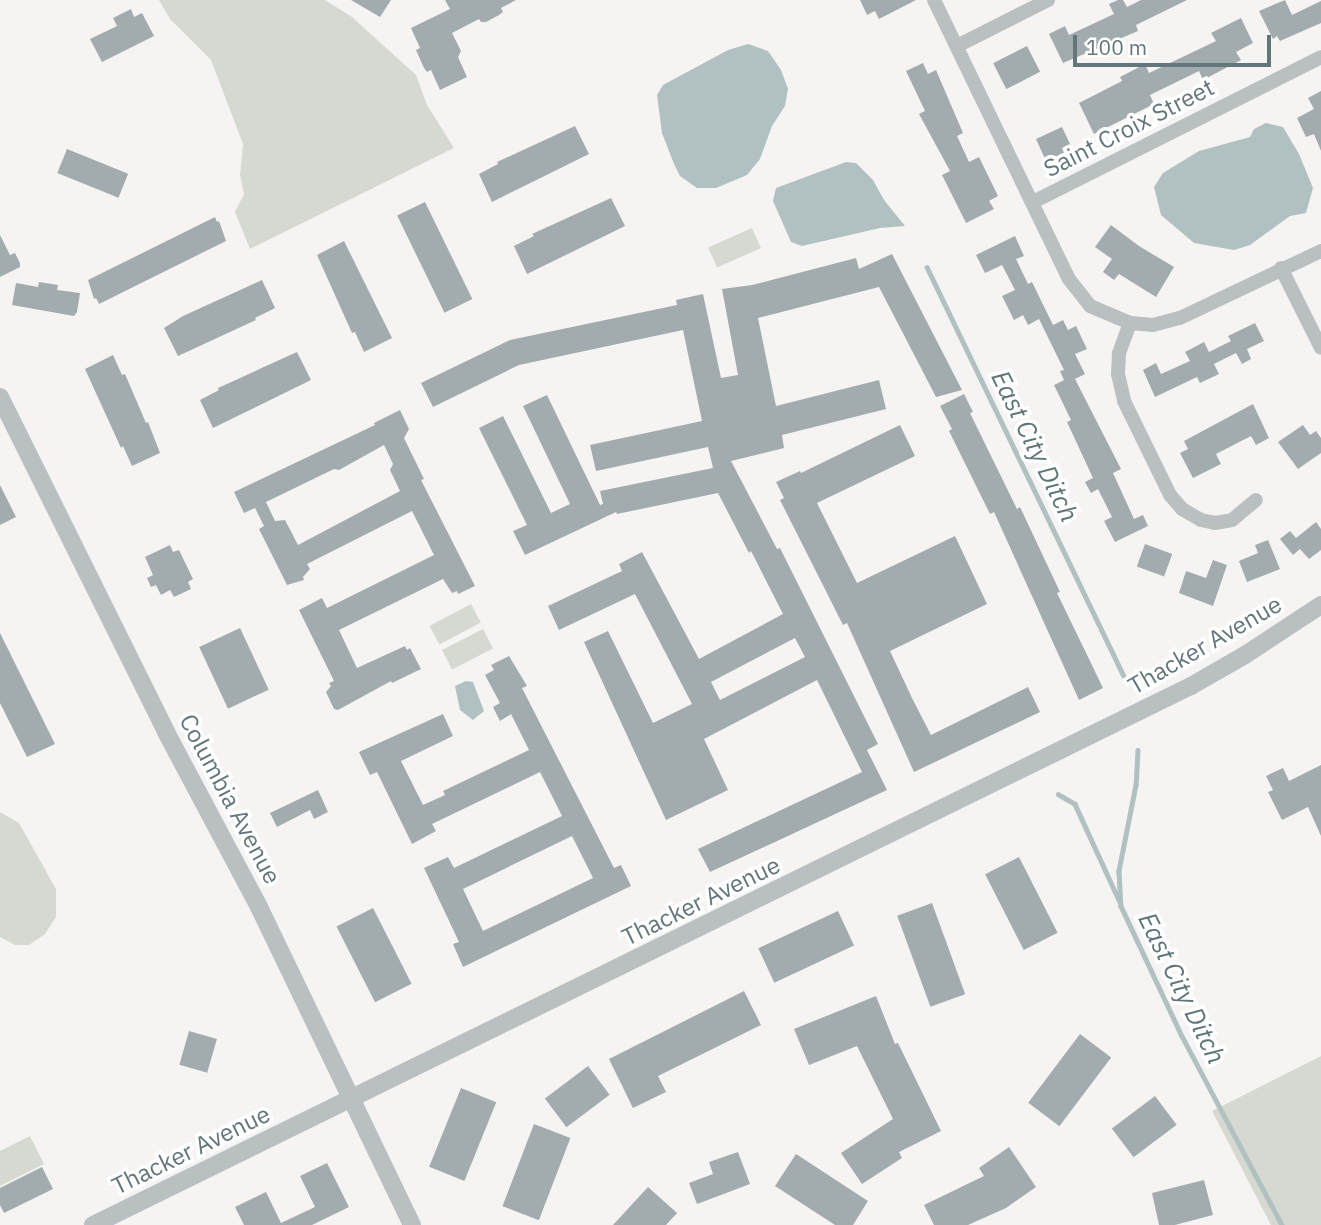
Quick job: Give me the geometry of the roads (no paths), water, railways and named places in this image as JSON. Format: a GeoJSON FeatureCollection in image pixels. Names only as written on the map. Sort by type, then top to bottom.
{"type":"FeatureCollection","features":[{"type":"Feature","properties":{"kind":"street"},"geometry":{"type":"LineString","coordinates":[[934,0],[1069,279],[1090,306],[1130,324],[1153,325],[1180,318],[1321,251]]}},
{"type":"Feature","properties":{"kind":"street"},"geometry":{"type":"LineString","coordinates":[[957,46],[1048,0]]}},
{"type":"Feature","properties":{"kind":"street","name":"Saint Croix Street"},"geometry":{"type":"LineString","coordinates":[[1033,202],[1321,57]]}},
{"type":"Feature","properties":{"kind":"street"},"geometry":{"type":"LineString","coordinates":[[1281,268],[1321,348]]}},
{"type":"Feature","properties":{"kind":"street"},"geometry":{"type":"LineString","coordinates":[[1130,324],[1119,354],[1118,374],[1124,401],[1170,495],[1182,509],[1201,520],[1215,523],[1232,520],[1256,500]]}},
{"type":"Feature","properties":{"kind":"street","name":"Columbia Avenue"},"geometry":{"type":"LineString","coordinates":[[0,397],[166,733],[259,907],[412,1225]]}},
{"type":"Feature","properties":{"kind":"street","name":"Thacker Avenue"},"geometry":{"type":"LineString","coordinates":[[93,1225],[1191,686],[1245,655],[1321,605]]}},
{"type":"Feature","properties":{"kind":"waterway","name":"East City Ditch"},"geometry":{"type":"LineString","coordinates":[[927,267],[1126,681]]}},
{"type":"Feature","properties":{"kind":"waterway","name":"East City Ditch"},"geometry":{"type":"LineString","coordinates":[[1138,750],[1136,785],[1119,871],[1121,906],[1182,1036],[1282,1225]]}},
{"type":"Feature","properties":{"kind":"waterway"},"geometry":{"type":"LineString","coordinates":[[1058,794],[1075,804],[1119,900]]}}]}
